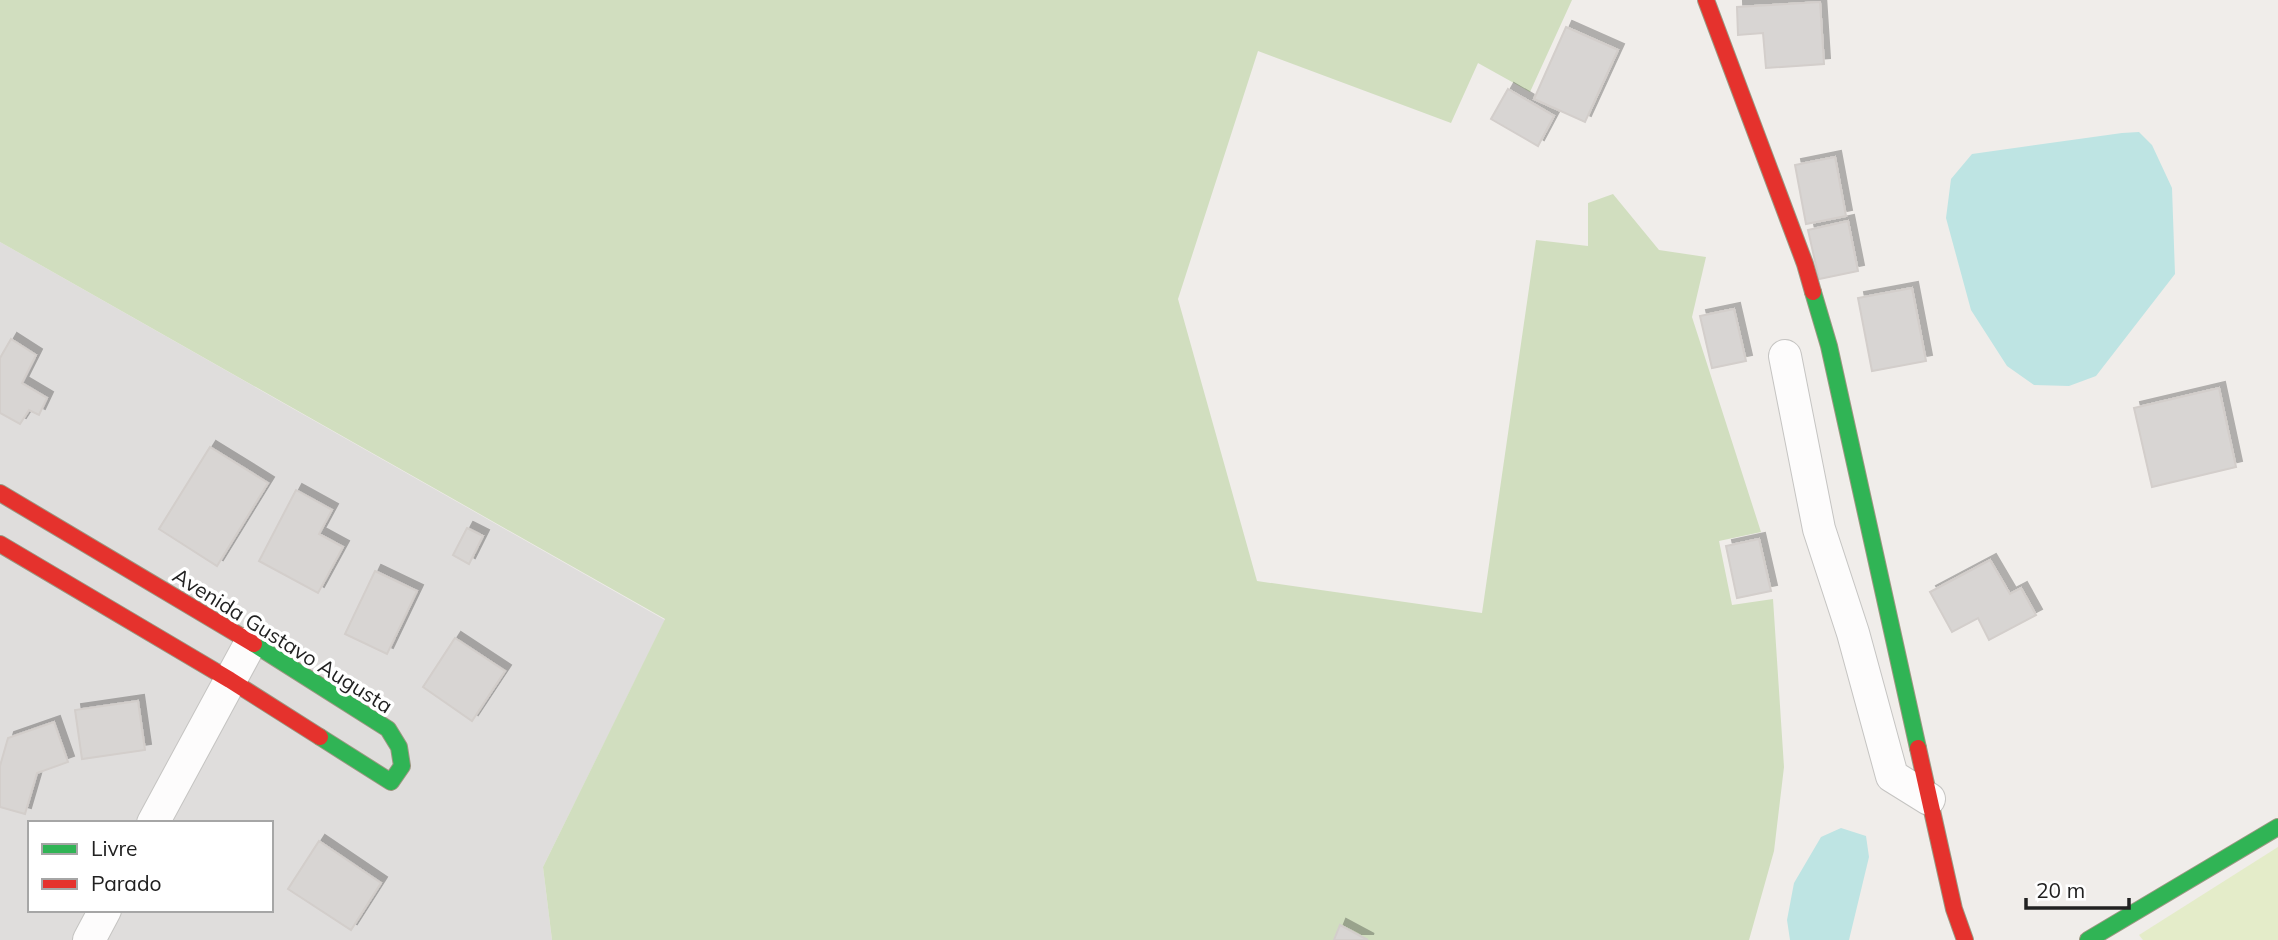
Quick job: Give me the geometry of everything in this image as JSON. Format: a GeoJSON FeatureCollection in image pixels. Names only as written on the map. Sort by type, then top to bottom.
{"type":"FeatureCollection","features":[{"type":"Feature","properties":{"kind":"street"},"geometry":{"type":"LineString","coordinates":[[1706,0],[1805,264],[1829,346],[1954,909],[1965,940]]}},
{"type":"Feature","properties":{"kind":"street"},"geometry":{"type":"LineString","coordinates":[[1785,356],[1819,529],[1853,633],[1892,776],[1929,799]]}},
{"type":"Feature","properties":{"kind":"street","name":"Avenida Gustavo Augusta"},"geometry":{"type":"LineString","coordinates":[[0,493],[251,642],[388,729],[399,747],[402,766],[391,782],[230,680],[0,544]]}},
{"type":"Feature","properties":{"kind":"street"},"geometry":{"type":"LineString","coordinates":[[154,821],[251,642]]}},
{"type":"Feature","properties":{"kind":"street"},"geometry":{"type":"LineString","coordinates":[[2088,940],[2278,827]]}},
{"type":"Feature","properties":{"kind":"street"},"geometry":{"type":"LineString","coordinates":[[89,940],[104,912]]}},
{"type":"Feature","properties":{"kind":"shaded area"},"geometry":{"type":"Polygon","coordinates":[[[0,242],[665,620],[543,867],[552,940],[0,940],[0,242]]]}},
{"type":"Feature","properties":{"kind":"green space"},"geometry":{"type":"Polygon","coordinates":[[[0,0],[1572,0],[1530,92],[1478,63],[1451,123],[1258,51],[1178,299],[1257,581],[1482,613],[1536,240],[1588,246],[1588,203],[1613,194],[1659,250],[1706,257],[1692,317],[1761,532],[1719,541],[1732,605],[1773,599],[1784,767],[1774,851],[1749,940],[552,940],[543,867],[665,619],[0,242],[0,0]]]}},
{"type":"Feature","properties":{"kind":"green space"},"geometry":{"type":"Polygon","coordinates":[[[2278,847],[2278,940],[2143,940],[2139,935],[2278,847]]]}},
{"type":"Feature","properties":{"kind":"water"},"geometry":{"type":"Polygon","coordinates":[[[2139,132],[2152,145],[2172,188],[2175,274],[2096,376],[2069,386],[2034,385],[2007,366],[1971,310],[1946,218],[1951,179],[1972,154],[2139,132]]]}},
{"type":"Feature","properties":{"kind":"water"},"geometry":{"type":"Polygon","coordinates":[[[1841,828],[1866,836],[1869,857],[1849,940],[1790,940],[1787,920],[1794,883],[1821,837],[1841,828]]]}},
{"type":"Feature","properties":{"kind":"building"},"geometry":{"type":"Polygon","coordinates":[[[1820,2],[1824,64],[1766,68],[1763,33],[1738,35],[1737,7],[1820,2]]]}},
{"type":"Feature","properties":{"kind":"building"},"geometry":{"type":"Polygon","coordinates":[[[1566,27],[1618,50],[1585,122],[1534,99],[1566,27]]]}},
{"type":"Feature","properties":{"kind":"building"},"geometry":{"type":"Polygon","coordinates":[[[1508,89],[1554,116],[1538,146],[1491,119],[1508,89]]]}},
{"type":"Feature","properties":{"kind":"building"},"geometry":{"type":"Polygon","coordinates":[[[1835,157],[1846,216],[1806,224],[1795,165],[1835,157]]]}},
{"type":"Feature","properties":{"kind":"building"},"geometry":{"type":"Polygon","coordinates":[[[1848,221],[1858,271],[1819,279],[1808,230],[1848,221]]]}},
{"type":"Feature","properties":{"kind":"building"},"geometry":{"type":"Polygon","coordinates":[[[1912,288],[1926,361],[1872,371],[1858,298],[1912,288]]]}},
{"type":"Feature","properties":{"kind":"building"},"geometry":{"type":"Polygon","coordinates":[[[1734,309],[1746,361],[1712,368],[1700,316],[1734,309]]]}},
{"type":"Feature","properties":{"kind":"building"},"geometry":{"type":"Polygon","coordinates":[[[11,339],[36,355],[22,383],[47,398],[39,415],[29,410],[20,424],[0,413],[0,358],[11,339]]]}},
{"type":"Feature","properties":{"kind":"building"},"geometry":{"type":"Polygon","coordinates":[[[2219,388],[2236,467],[2152,487],[2134,408],[2219,388]]]}},
{"type":"Feature","properties":{"kind":"building"},"geometry":{"type":"Polygon","coordinates":[[[210,447],[268,483],[217,566],[159,529],[210,447]]]}},
{"type":"Feature","properties":{"kind":"building"},"geometry":{"type":"Polygon","coordinates":[[[296,490],[332,510],[319,534],[343,547],[318,593],[259,561],[296,490]]]}},
{"type":"Feature","properties":{"kind":"building"},"geometry":{"type":"Polygon","coordinates":[[[467,528],[483,536],[469,564],[453,555],[467,528]]]}},
{"type":"Feature","properties":{"kind":"building"},"geometry":{"type":"Polygon","coordinates":[[[1759,539],[1771,591],[1737,598],[1726,546],[1759,539]]]}},
{"type":"Feature","properties":{"kind":"building"},"geometry":{"type":"Polygon","coordinates":[[[1990,560],[2010,594],[2021,588],[2036,615],[1989,640],[1978,618],[1952,632],[1930,592],[1990,560]]]}},
{"type":"Feature","properties":{"kind":"building"},"geometry":{"type":"Polygon","coordinates":[[[375,571],[417,591],[387,654],[345,634],[375,571]]]}},
{"type":"Feature","properties":{"kind":"building"},"geometry":{"type":"Polygon","coordinates":[[[455,638],[505,671],[472,721],[423,687],[455,638]]]}},
{"type":"Feature","properties":{"kind":"building"},"geometry":{"type":"Polygon","coordinates":[[[138,701],[145,750],[82,759],[75,710],[138,701]]]}},
{"type":"Feature","properties":{"kind":"building"},"geometry":{"type":"Polygon","coordinates":[[[54,722],[68,762],[37,773],[25,814],[0,807],[0,766],[8,738],[54,722]]]}},
{"type":"Feature","properties":{"kind":"building"},"geometry":{"type":"Polygon","coordinates":[[[319,841],[381,883],[351,930],[288,889],[319,841]]]}},
{"type":"Feature","properties":{"kind":"building"},"geometry":{"type":"Polygon","coordinates":[[[1340,925],[1368,940],[1334,940],[1340,925]]]}},
{"type":"Feature","properties":{"kind":"traffic: fast"},"geometry":{"type":"LineString","coordinates":[[1813,292],[1829,346],[1918,748]]}},
{"type":"Feature","properties":{"kind":"traffic: fast"},"geometry":{"type":"LineString","coordinates":[[254,644],[388,729],[399,747],[402,766],[391,782],[320,737]]}},
{"type":"Feature","properties":{"kind":"traffic: fast"},"geometry":{"type":"LineString","coordinates":[[2088,940],[2278,827]]}},
{"type":"Feature","properties":{"kind":"traffic: jam"},"geometry":{"type":"LineString","coordinates":[[1706,0],[1805,264],[1813,292]]}},
{"type":"Feature","properties":{"kind":"traffic: jam"},"geometry":{"type":"LineString","coordinates":[[0,493],[254,644]]}},
{"type":"Feature","properties":{"kind":"traffic: jam"},"geometry":{"type":"LineString","coordinates":[[0,544],[230,680],[320,737]]}},
{"type":"Feature","properties":{"kind":"traffic: jam"},"geometry":{"type":"LineString","coordinates":[[1918,748],[1954,909],[1965,940]]}}]}
